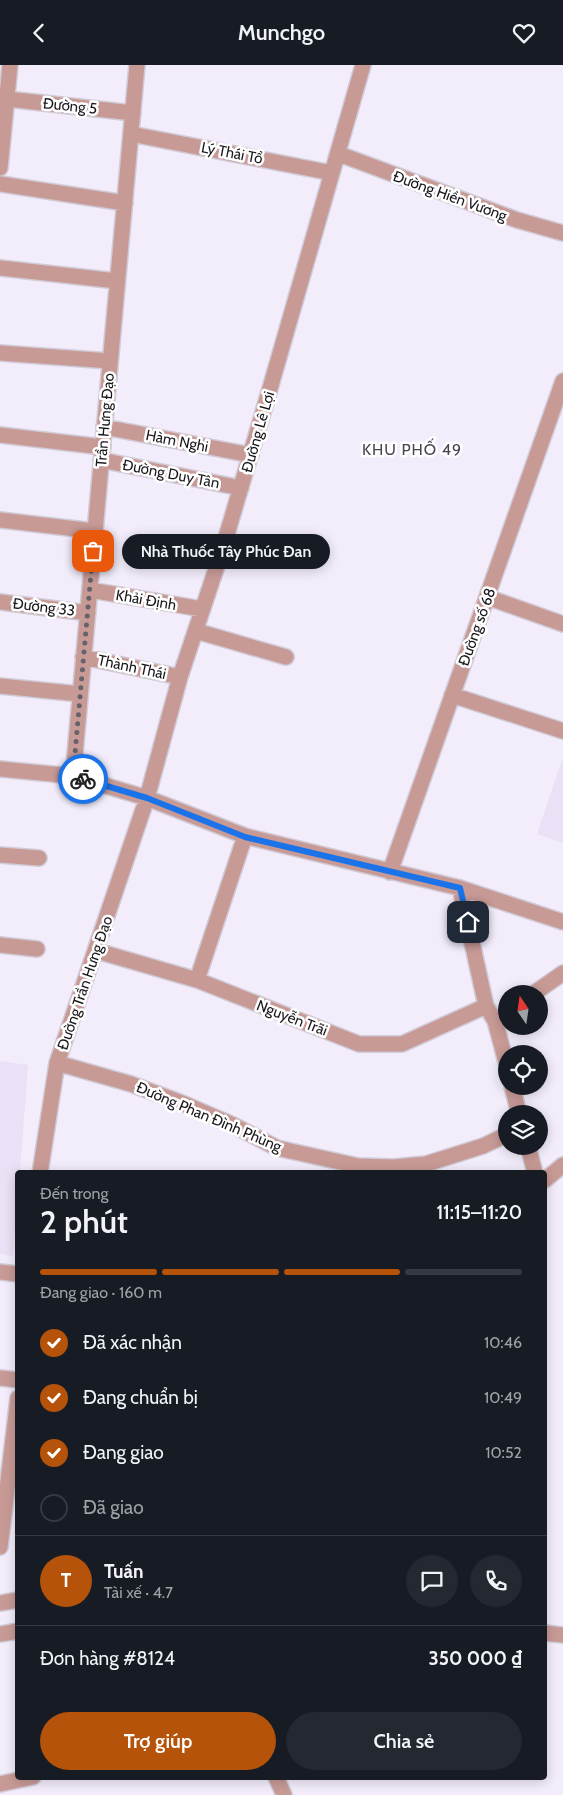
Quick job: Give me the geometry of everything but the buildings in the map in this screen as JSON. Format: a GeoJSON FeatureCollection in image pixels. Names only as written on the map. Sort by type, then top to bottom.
{"type":"FeatureCollection","features":[{"type":"Feature","properties":{"kind":"street"},"geometry":{"type":"LineString","coordinates":[[0,168],[10,65]]}},
{"type":"Feature","properties":{"kind":"street","name":"Trần Hưng Đạo"},"geometry":{"type":"LineString","coordinates":[[73,776],[137,65]]}},
{"type":"Feature","properties":{"kind":"street","name":"Đường Lê Lợi"},"geometry":{"type":"LineString","coordinates":[[147,798],[180,677],[251,455],[363,65]]}},
{"type":"Feature","properties":{"kind":"street","name":"Đường 5"},"geometry":{"type":"LineString","coordinates":[[7,99],[133,113]]}},
{"type":"Feature","properties":{"kind":"street","name":"Lý Thái Tổ"},"geometry":{"type":"LineString","coordinates":[[131,134],[332,173]]}},
{"type":"Feature","properties":{"kind":"street","name":"Đường Hiền Vương"},"geometry":{"type":"LineString","coordinates":[[338,154],[517,221],[563,233]]}},
{"type":"Feature","properties":{"kind":"street"},"geometry":{"type":"LineString","coordinates":[[0,184],[125,203]]}},
{"type":"Feature","properties":{"kind":"street"},"geometry":{"type":"LineString","coordinates":[[0,268],[117,281]]}},
{"type":"Feature","properties":{"kind":"street"},"geometry":{"type":"LineString","coordinates":[[0,353],[110,361]]}},
{"type":"Feature","properties":{"kind":"street","name":"Đường số 68"},"geometry":{"type":"LineString","coordinates":[[390,872],[563,381]]}},
{"type":"Feature","properties":{"kind":"street","name":"Hàm Nghi"},"geometry":{"type":"LineString","coordinates":[[104,427],[251,455]]}},
{"type":"Feature","properties":{"kind":"street","name":"Đường Duy Tân"},"geometry":{"type":"LineString","coordinates":[[0,435],[102,453],[241,488]]}},
{"type":"Feature","properties":{"kind":"street"},"geometry":{"type":"LineString","coordinates":[[0,520],[94,531]]}},
{"type":"Feature","properties":{"kind":"street","name":"Khải Định"},"geometry":{"type":"LineString","coordinates":[[90,590],[202,609]]}},
{"type":"Feature","properties":{"kind":"street"},"geometry":{"type":"LineString","coordinates":[[487,597],[563,624]]}},
{"type":"Feature","properties":{"kind":"street","name":"Đường 33"},"geometry":{"type":"LineString","coordinates":[[0,602],[88,613]]}},
{"type":"Feature","properties":{"kind":"street"},"geometry":{"type":"LineString","coordinates":[[196,631],[286,657]]}},
{"type":"Feature","properties":{"kind":"street","name":"Thành Thái"},"geometry":{"type":"LineString","coordinates":[[84,657],[180,677]]}},
{"type":"Feature","properties":{"kind":"street"},"geometry":{"type":"LineString","coordinates":[[0,686],[80,694]]}},
{"type":"Feature","properties":{"kind":"street"},"geometry":{"type":"LineString","coordinates":[[452,695],[563,731]]}},
{"type":"Feature","properties":{"kind":"street"},"geometry":{"type":"LineString","coordinates":[[0,769],[73,776],[147,798],[245,837],[460,888],[563,922]]}},
{"type":"Feature","properties":{"kind":"street","name":"Đường Trần Hưng Đạo"},"geometry":{"type":"LineString","coordinates":[[40,1170],[57,1063],[147,798]]}},
{"type":"Feature","properties":{"kind":"street"},"geometry":{"type":"LineString","coordinates":[[197,980],[245,837]]}},
{"type":"Feature","properties":{"kind":"street"},"geometry":{"type":"LineString","coordinates":[[0,855],[39,858]]}},
{"type":"Feature","properties":{"kind":"street"},"geometry":{"type":"LineString","coordinates":[[460,888],[486,1006],[498,1015]]}},
{"type":"Feature","properties":{"kind":"street"},"geometry":{"type":"LineString","coordinates":[[0,945],[37,949]]}},
{"type":"Feature","properties":{"kind":"street","name":"Nguyễn Trãi"},"geometry":{"type":"LineString","coordinates":[[96,951],[197,980],[359,1044],[402,1043],[486,1006]]}},
{"type":"Feature","properties":{"kind":"street"},"geometry":{"type":"LineString","coordinates":[[546,985],[563,973]]}},
{"type":"Feature","properties":{"kind":"street","name":"Đường Phan Đình Phùng"},"geometry":{"type":"LineString","coordinates":[[57,1063],[131,1084],[182,1103],[233,1125],[277,1148],[358,1166],[394,1167],[426,1164],[483,1146],[498,1139]]}},
{"type":"Feature","properties":{"kind":"street"},"geometry":{"type":"LineString","coordinates":[[530,1155],[534,1170]]}},
{"type":"Feature","properties":{"kind":"street"},"geometry":{"type":"LineString","coordinates":[[547,1178],[563,1165]]}},
{"type":"Feature","properties":{"kind":"street"},"geometry":{"type":"LineString","coordinates":[[0,1272],[15,1274]]}},
{"type":"Feature","properties":{"kind":"street"},"geometry":{"type":"LineString","coordinates":[[0,1378],[15,1380]]}},
{"type":"Feature","properties":{"kind":"street"},"geometry":{"type":"LineString","coordinates":[[0,1547],[15,1421]]}},
{"type":"Feature","properties":{"kind":"street"},"geometry":{"type":"LineString","coordinates":[[0,1603],[15,1600]]}},
{"type":"Feature","properties":{"kind":"street"},"geometry":{"type":"LineString","coordinates":[[0,1634],[15,1632]]}},
{"type":"Feature","properties":{"kind":"street"},"geometry":{"type":"LineString","coordinates":[[547,1633],[563,1635]]}},
{"type":"Feature","properties":{"kind":"street"},"geometry":{"type":"LineString","coordinates":[[0,1784],[19,1780]]}},
{"type":"Feature","properties":{"kind":"street"},"geometry":{"type":"LineString","coordinates":[[277,1780],[284,1795]]}},
{"type":"Feature","properties":{"kind":"shaded area"},"geometry":{"type":"Polygon","coordinates":[[[563,757],[563,843],[537,834],[563,757]]]}},
{"type":"Feature","properties":{"kind":"shaded area"},"geometry":{"type":"Polygon","coordinates":[[[0,1061],[28,1065],[20,1170],[15,1170],[13,1256],[0,1254],[0,1061]]]}},
{"type":"Feature","properties":{"kind":"way so far"},"geometry":{"type":"LineString","coordinates":[[83,779],[73,776],[93,551]]}},
{"type":"Feature","properties":{"kind":"place","name":"Nhà Thuốc Tây Phúc Đan"},"geometry":{"type":"Point","coordinates":[93,551]}},
{"type":"Feature","properties":{"kind":"district","name":"KHU PHỐ 49"},"geometry":{"type":"Point","coordinates":[412,449]}},
{"type":"Feature","properties":{"kind":"route"},"geometry":{"type":"LineString","coordinates":[[83,779],[147,798],[245,837],[460,888],[468,922]]}}]}
